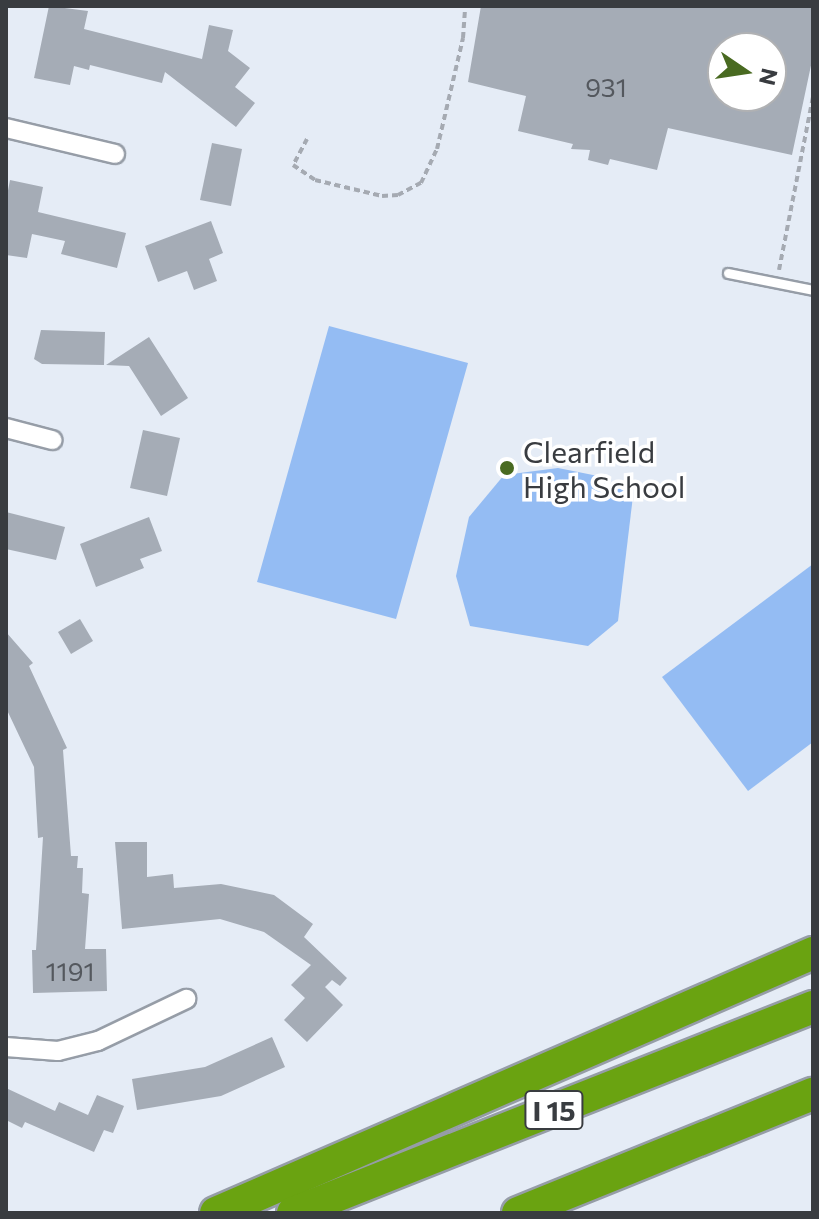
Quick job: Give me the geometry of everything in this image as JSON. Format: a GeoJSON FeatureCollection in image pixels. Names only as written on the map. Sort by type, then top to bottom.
{"type":"FeatureCollection","features":[{"type":"Feature","properties":{"kind":"highway"},"geometry":{"type":"LineString","coordinates":[[216,1213],[813,953]]}},
{"type":"Feature","properties":{"kind":"highway","name":"I 15"},"geometry":{"type":"LineString","coordinates":[[293,1213],[813,1007]]}},
{"type":"Feature","properties":{"kind":"highway"},"geometry":{"type":"LineString","coordinates":[[518,1213],[813,1094]]}},
{"type":"Feature","properties":{"kind":"street"},"geometry":{"type":"LineString","coordinates":[[6,128],[115,154]]}},
{"type":"Feature","properties":{"kind":"street"},"geometry":{"type":"LineString","coordinates":[[6,428],[52,440]]}},
{"type":"Feature","properties":{"kind":"street"},"geometry":{"type":"LineString","coordinates":[[6,1047],[58,1051],[98,1041],[186,999]]}},
{"type":"Feature","properties":{"kind":"lane"},"geometry":{"type":"LineString","coordinates":[[728,273],[813,290]]}},
{"type":"Feature","properties":{"kind":"path"},"geometry":{"type":"LineString","coordinates":[[307,139],[293,165],[315,180],[382,196],[398,195],[421,183],[429,173],[437,149],[467,8]]}},
{"type":"Feature","properties":{"kind":"path"},"geometry":{"type":"LineString","coordinates":[[779,272],[813,96]]}},
{"type":"Feature","properties":{"kind":"shaded area"},"geometry":{"type":"Polygon","coordinates":[[[329,326],[468,363],[396,619],[257,582],[329,326]]]}},
{"type":"Feature","properties":{"kind":"shaded area"},"geometry":{"type":"Polygon","coordinates":[[[558,468],[598,476],[633,496],[618,621],[588,646],[470,626],[456,576],[469,517],[504,475],[558,468]]]}},
{"type":"Feature","properties":{"kind":"shaded area"},"geometry":{"type":"Polygon","coordinates":[[[813,564],[813,742],[748,791],[662,677],[813,564]]]}},
{"type":"Feature","properties":{"kind":"building"},"geometry":{"type":"Polygon","coordinates":[[[49,6],[88,11],[84,29],[202,59],[209,25],[233,30],[228,51],[250,68],[235,87],[255,103],[236,127],[165,72],[162,83],[90,65],[89,70],[74,66],[70,85],[34,78],[49,6]]]}},
{"type":"Feature","properties":{"kind":"building"},"geometry":{"type":"Polygon","coordinates":[[[481,6],[813,6],[813,56],[792,155],[668,128],[657,170],[610,159],[608,165],[588,160],[590,150],[571,149],[573,144],[518,131],[526,96],[468,82],[481,6]]]}},
{"type":"Feature","properties":{"kind":"building"},"geometry":{"type":"Polygon","coordinates":[[[212,143],[242,149],[231,206],[200,200],[212,143]]]}},
{"type":"Feature","properties":{"kind":"building"},"geometry":{"type":"Polygon","coordinates":[[[10,180],[43,187],[38,212],[126,233],[117,268],[61,254],[65,241],[32,234],[27,258],[6,255],[6,201],[10,180]]]}},
{"type":"Feature","properties":{"kind":"building"},"geometry":{"type":"Polygon","coordinates":[[[211,221],[223,253],[209,259],[217,281],[194,290],[187,271],[158,282],[145,246],[211,221]]]}},
{"type":"Feature","properties":{"kind":"building"},"geometry":{"type":"Polygon","coordinates":[[[41,330],[105,332],[104,365],[42,364],[34,359],[41,330]]]}},
{"type":"Feature","properties":{"kind":"building"},"geometry":{"type":"Polygon","coordinates":[[[149,337],[188,398],[161,416],[129,366],[106,365],[149,337]]]}},
{"type":"Feature","properties":{"kind":"building"},"geometry":{"type":"Polygon","coordinates":[[[143,430],[180,438],[167,496],[130,488],[143,430]]]}},
{"type":"Feature","properties":{"kind":"building"},"geometry":{"type":"Polygon","coordinates":[[[6,512],[65,527],[56,560],[6,549],[6,512]]]}},
{"type":"Feature","properties":{"kind":"building"},"geometry":{"type":"Polygon","coordinates":[[[149,517],[162,551],[140,559],[144,568],[96,587],[80,544],[149,517]]]}},
{"type":"Feature","properties":{"kind":"building"},"geometry":{"type":"Polygon","coordinates":[[[80,619],[93,641],[71,654],[58,632],[80,619]]]}},
{"type":"Feature","properties":{"kind":"building"},"geometry":{"type":"Polygon","coordinates":[[[6,632],[33,663],[29,666],[67,748],[63,750],[71,856],[78,856],[77,868],[83,868],[82,893],[89,894],[85,949],[106,949],[107,991],[33,993],[32,950],[36,950],[43,837],[38,838],[34,767],[6,708],[6,632]]]}},
{"type":"Feature","properties":{"kind":"building"},"geometry":{"type":"Polygon","coordinates":[[[115,842],[147,842],[147,877],[173,874],[174,888],[221,884],[274,895],[313,924],[304,937],[347,978],[340,986],[332,980],[325,987],[343,1005],[307,1042],[284,1020],[305,998],[291,985],[311,965],[264,932],[220,919],[122,929],[115,842]]]}},
{"type":"Feature","properties":{"kind":"building"},"geometry":{"type":"Polygon","coordinates":[[[272,1037],[285,1067],[221,1096],[137,1110],[132,1079],[205,1067],[272,1037]]]}},
{"type":"Feature","properties":{"kind":"building"},"geometry":{"type":"Polygon","coordinates":[[[6,1088],[55,1111],[59,1102],[88,1115],[97,1095],[124,1106],[113,1133],[104,1130],[94,1152],[25,1122],[22,1128],[6,1120],[6,1088]]]}},
{"type":"Feature","properties":{"kind":"place","name":"Clearfield High School"},"geometry":{"type":"Point","coordinates":[507,468]}}]}
